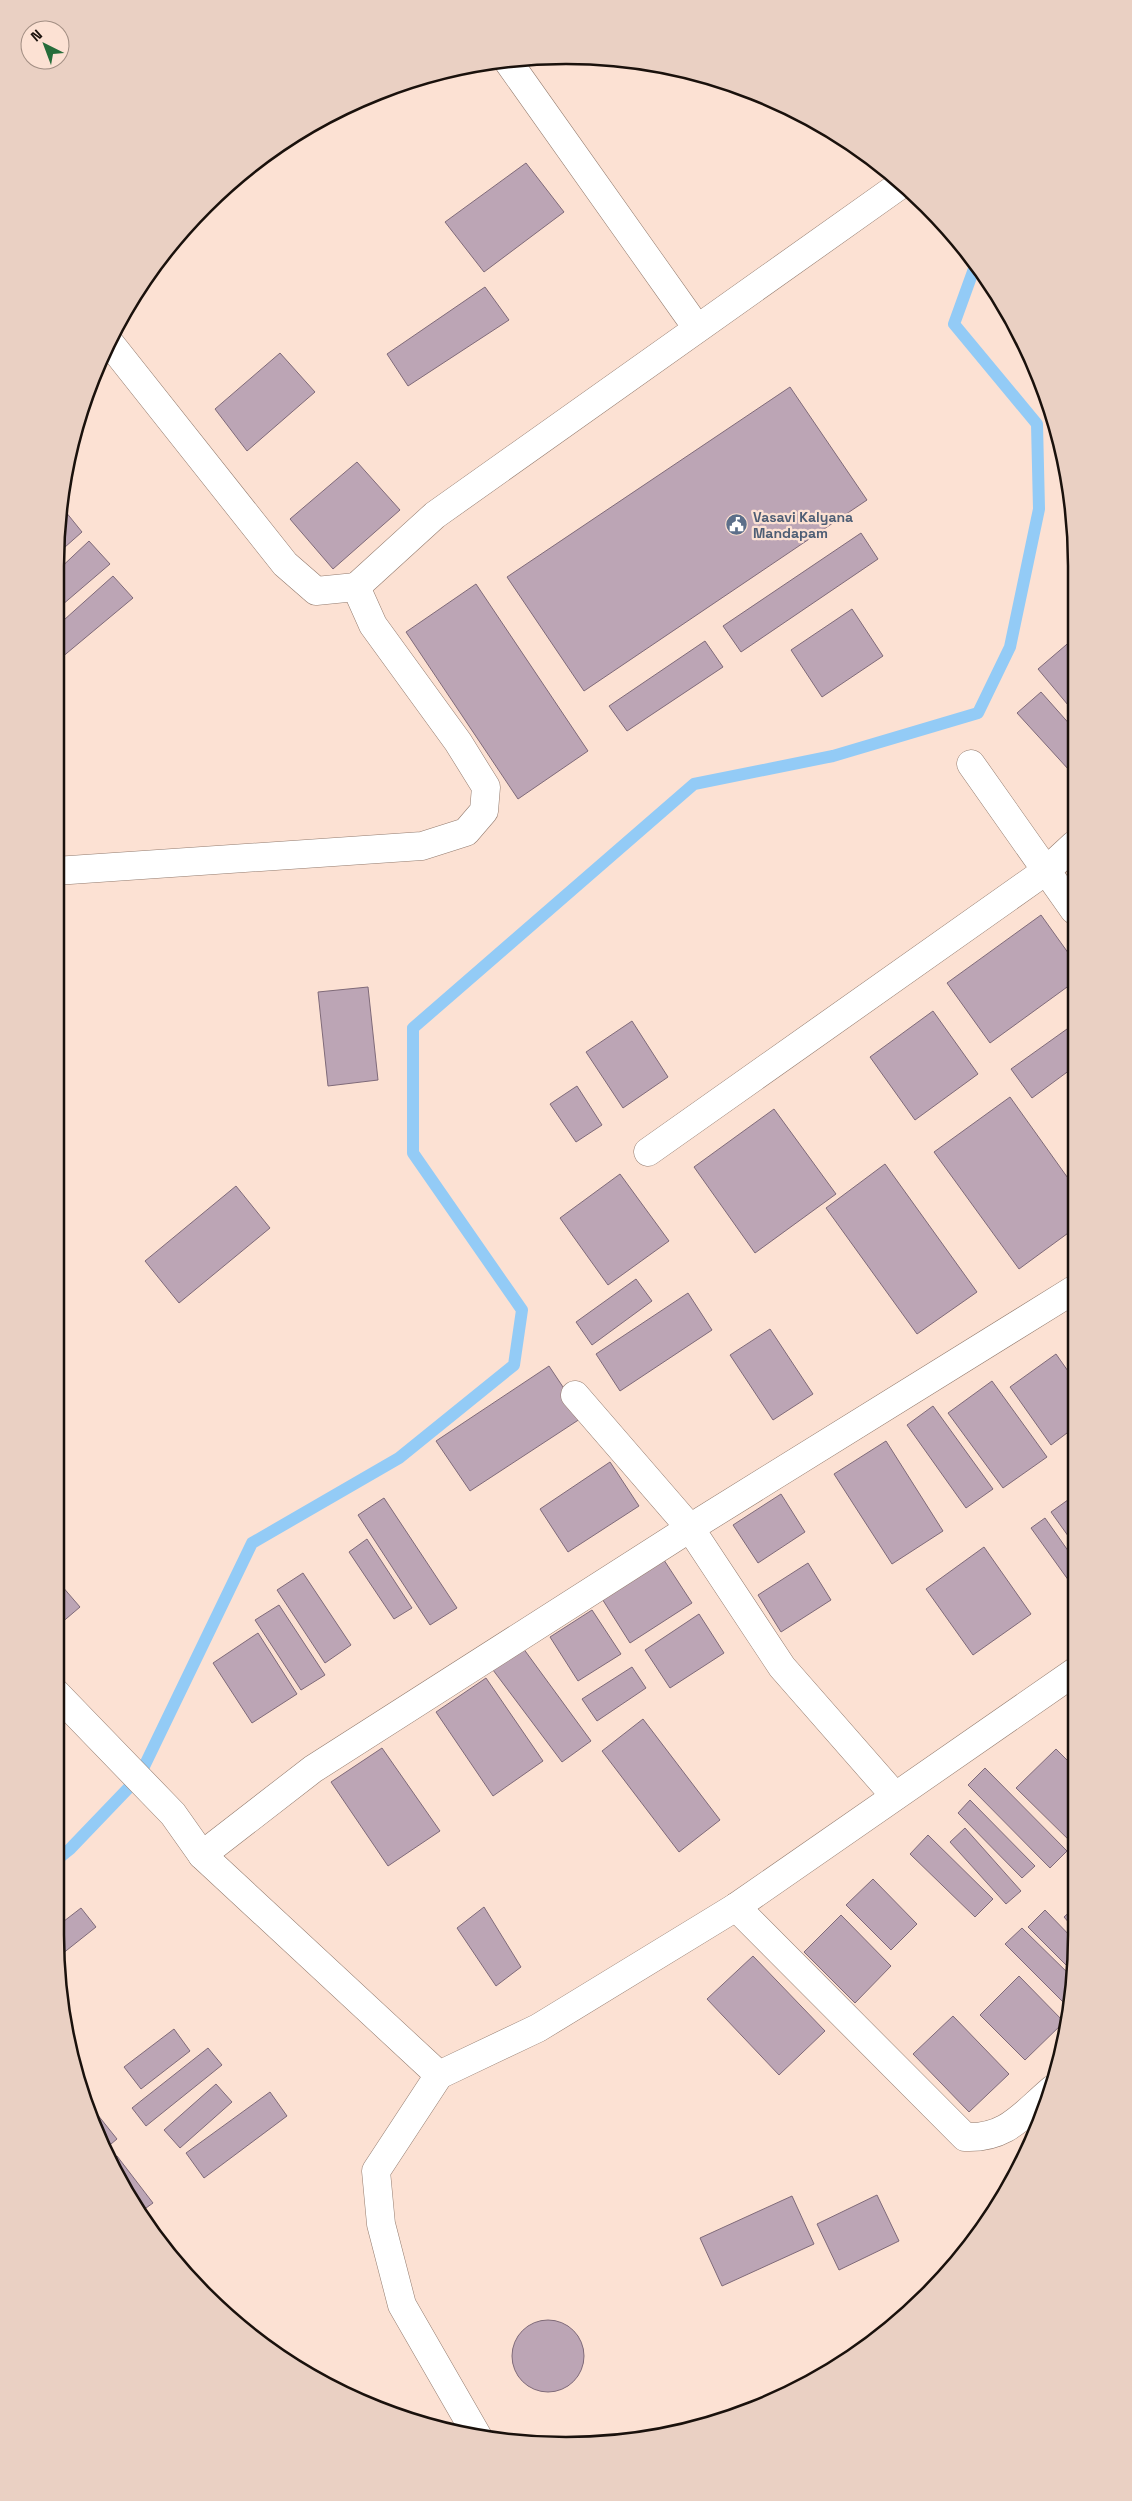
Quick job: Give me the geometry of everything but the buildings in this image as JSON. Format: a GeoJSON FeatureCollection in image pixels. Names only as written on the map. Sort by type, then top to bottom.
{"type":"FeatureCollection","features":[{"type":"Feature","properties":{"kind":"street"},"geometry":{"type":"LineString","coordinates":[[512,67],[697,328]]}},
{"type":"Feature","properties":{"kind":"street"},"geometry":{"type":"LineString","coordinates":[[114,348],[285,564],[316,591],[356,587],[434,515],[896,188]]}},
{"type":"Feature","properties":{"kind":"street"},"geometry":{"type":"LineString","coordinates":[[64,870],[422,846],[466,832],[484,811],[486,788],[458,742],[373,625],[356,587]]}},
{"type":"Feature","properties":{"kind":"street"},"geometry":{"type":"LineString","coordinates":[[971,764],[1068,901]]}},
{"type":"Feature","properties":{"kind":"street"},"geometry":{"type":"LineString","coordinates":[[648,1152],[1047,870],[1068,851]]}},
{"type":"Feature","properties":{"kind":"street"},"geometry":{"type":"LineString","coordinates":[[202,1855],[313,1769],[690,1528],[1068,1293]]}},
{"type":"Feature","properties":{"kind":"street"},"geometry":{"type":"LineString","coordinates":[[575,1395],[690,1528],[782,1667],[895,1796]]}},
{"type":"Feature","properties":{"kind":"street"},"geometry":{"type":"LineString","coordinates":[[473,2429],[402,2305],[380,2224],[376,2171],[439,2075],[538,2028],[736,1907],[1068,1677]]}},
{"type":"Feature","properties":{"kind":"street"},"geometry":{"type":"LineString","coordinates":[[64,1701],[173,1814],[202,1855],[439,2075]]}},
{"type":"Feature","properties":{"kind":"street"},"geometry":{"type":"LineString","coordinates":[[736,1907],[965,2137],[982,2138],[1002,2132],[1041,2098]]}},
{"type":"Feature","properties":{"kind":"waterway"},"geometry":{"type":"LineString","coordinates":[[64,1854],[139,1777],[252,1543],[399,1458],[514,1365],[522,1310],[413,1153],[413,1028],[694,784],[833,756],[978,713],[1010,647],[1039,509],[1037,424],[954,324],[973,272]]}},
{"type":"Feature","properties":{"kind":"place","name":"Vasavi Kalyana Mandapam"},"geometry":{"type":"Point","coordinates":[737,525]}}]}
